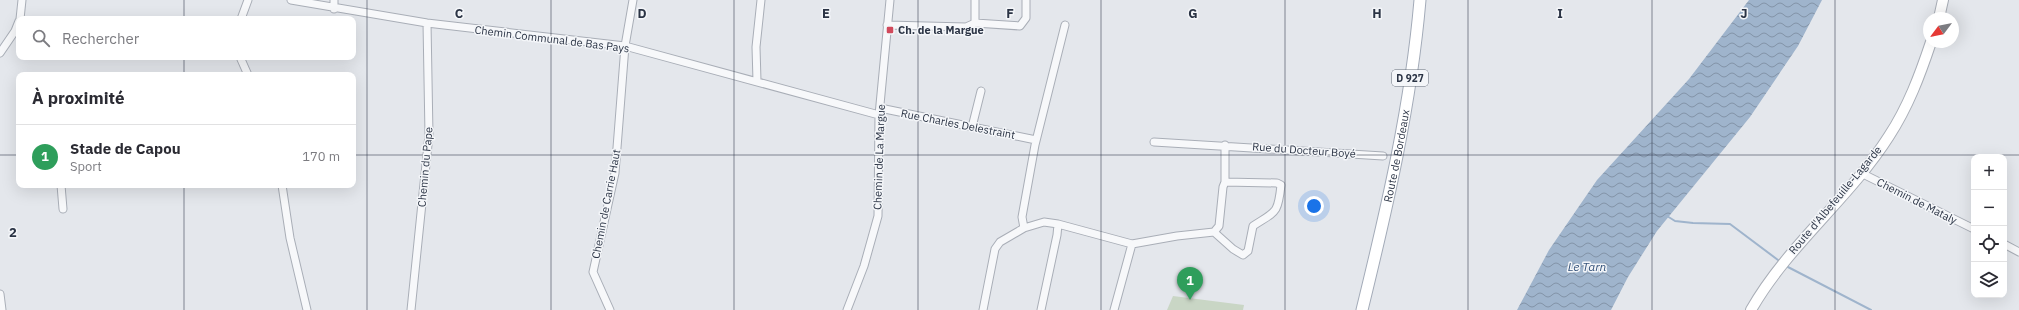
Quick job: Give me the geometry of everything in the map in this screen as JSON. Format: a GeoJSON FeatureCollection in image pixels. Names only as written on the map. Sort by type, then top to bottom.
{"type":"FeatureCollection","features":[{"type":"Feature","properties":{"kind":"main road","name":"Route de Bordeaux"},"geometry":{"type":"LineString","coordinates":[[1362,310],[1398,156],[1420,0]]}},
{"type":"Feature","properties":{"kind":"main road"},"geometry":{"type":"LineString","coordinates":[[1940,12],[1943,0]]}},
{"type":"Feature","properties":{"kind":"main road","name":"Route d'Albefeuille-Lagarde"},"geometry":{"type":"LineString","coordinates":[[1751,310],[1783,262],[1861,173],[1888,137],[1905,108],[1917,82],[1929,48]]}},
{"type":"Feature","properties":{"kind":"street"},"geometry":{"type":"LineString","coordinates":[[20,16],[22,0]]}},
{"type":"Feature","properties":{"kind":"street"},"geometry":{"type":"LineString","coordinates":[[242,16],[248,0]]}},
{"type":"Feature","properties":{"kind":"street","name":"Chemin Communal de Bas Pays"},"geometry":{"type":"LineString","coordinates":[[290,0],[334,9],[427,23],[625,46],[880,112]]}},
{"type":"Feature","properties":{"kind":"street"},"geometry":{"type":"LineString","coordinates":[[334,0],[334,9]]}},
{"type":"Feature","properties":{"kind":"street","name":"Chemin de Carrie Haut"},"geometry":{"type":"LineString","coordinates":[[610,310],[593,272],[615,173],[625,46],[633,0]]}},
{"type":"Feature","properties":{"kind":"street"},"geometry":{"type":"LineString","coordinates":[[757,80],[756,47],[761,0]]}},
{"type":"Feature","properties":{"kind":"street","name":"Chemin de La Margue"},"geometry":{"type":"LineString","coordinates":[[847,310],[864,266],[878,216],[880,112],[886,25],[890,0]]}},
{"type":"Feature","properties":{"kind":"street"},"geometry":{"type":"LineString","coordinates":[[975,0],[975,23]]}},
{"type":"Feature","properties":{"kind":"street"},"geometry":{"type":"LineString","coordinates":[[886,25],[966,26],[975,23],[1020,26],[1026,18],[1026,0]]}},
{"type":"Feature","properties":{"kind":"street","name":"Chemin du Pape"},"geometry":{"type":"LineString","coordinates":[[411,310],[429,135],[427,23]]}},
{"type":"Feature","properties":{"kind":"street"},"geometry":{"type":"LineString","coordinates":[[1024,228],[1022,217],[1036,140],[1065,25]]}},
{"type":"Feature","properties":{"kind":"street"},"geometry":{"type":"LineString","coordinates":[[0,53],[16,28]]}},
{"type":"Feature","properties":{"kind":"street"},"geometry":{"type":"LineString","coordinates":[[241,60],[247,72]]}},
{"type":"Feature","properties":{"kind":"street"},"geometry":{"type":"LineString","coordinates":[[972,127],[981,91]]}},
{"type":"Feature","properties":{"kind":"street","name":"Rue Charles Delestraint"},"geometry":{"type":"LineString","coordinates":[[880,112],[972,127],[1036,140]]}},
{"type":"Feature","properties":{"kind":"street","name":"Rue du Docteur Boyé"},"geometry":{"type":"LineString","coordinates":[[1154,142],[1225,145],[1383,156]]}},
{"type":"Feature","properties":{"kind":"street"},"geometry":{"type":"LineString","coordinates":[[983,310],[995,249],[1000,242],[1024,228],[1044,222],[1058,224],[1132,244],[1176,236],[1214,232],[1219,226],[1223,187],[1225,182],[1225,145]]}},
{"type":"Feature","properties":{"kind":"street","name":"Chemin de Mataly"},"geometry":{"type":"LineString","coordinates":[[1861,173],[1971,228]]}},
{"type":"Feature","properties":{"kind":"street"},"geometry":{"type":"LineString","coordinates":[[1214,232],[1233,249],[1244,255],[1248,251],[1253,226],[1275,212],[1279,206],[1281,185],[1277,183],[1225,182]]}},
{"type":"Feature","properties":{"kind":"street"},"geometry":{"type":"LineString","coordinates":[[61,188],[63,209]]}},
{"type":"Feature","properties":{"kind":"street"},"geometry":{"type":"LineString","coordinates":[[282,188],[290,238],[307,310]]}},
{"type":"Feature","properties":{"kind":"street"},"geometry":{"type":"LineString","coordinates":[[1041,310],[1058,224]]}},
{"type":"Feature","properties":{"kind":"street"},"geometry":{"type":"LineString","coordinates":[[1114,310],[1132,244]]}},
{"type":"Feature","properties":{"kind":"street"},"geometry":{"type":"LineString","coordinates":[[2007,246],[2019,252]]}},
{"type":"Feature","properties":{"kind":"street"},"geometry":{"type":"LineString","coordinates":[[0,294],[2,310]]}},
{"type":"Feature","properties":{"kind":"green space"},"geometry":{"type":"Polygon","coordinates":[[[1173,296],[1244,305],[1243,310],[1167,310],[1173,296]]]}},
{"type":"Feature","properties":{"kind":"water","name":"Le Tarn"},"geometry":{"type":"Polygon","coordinates":[[[1749,0],[1822,0],[1798,46],[1750,117],[1657,231],[1628,277],[1611,310],[1517,310],[1549,250],[1597,180],[1689,79],[1749,0]]]}},
{"type":"Feature","properties":{"kind":"waterway"},"geometry":{"type":"LineString","coordinates":[[1667,216],[1675,221],[1730,224],[1778,260]]}},
{"type":"Feature","properties":{"kind":"waterway"},"geometry":{"type":"LineString","coordinates":[[1786,266],[1871,310]]}},
{"type":"Feature","properties":{"kind":"place","name":"Ch. de la Margue"},"geometry":{"type":"Point","coordinates":[890,30]}},
{"type":"Feature","properties":{"kind":"place","name":"Stade de Capou"},"geometry":{"type":"Point","coordinates":[1190,300]}}]}
